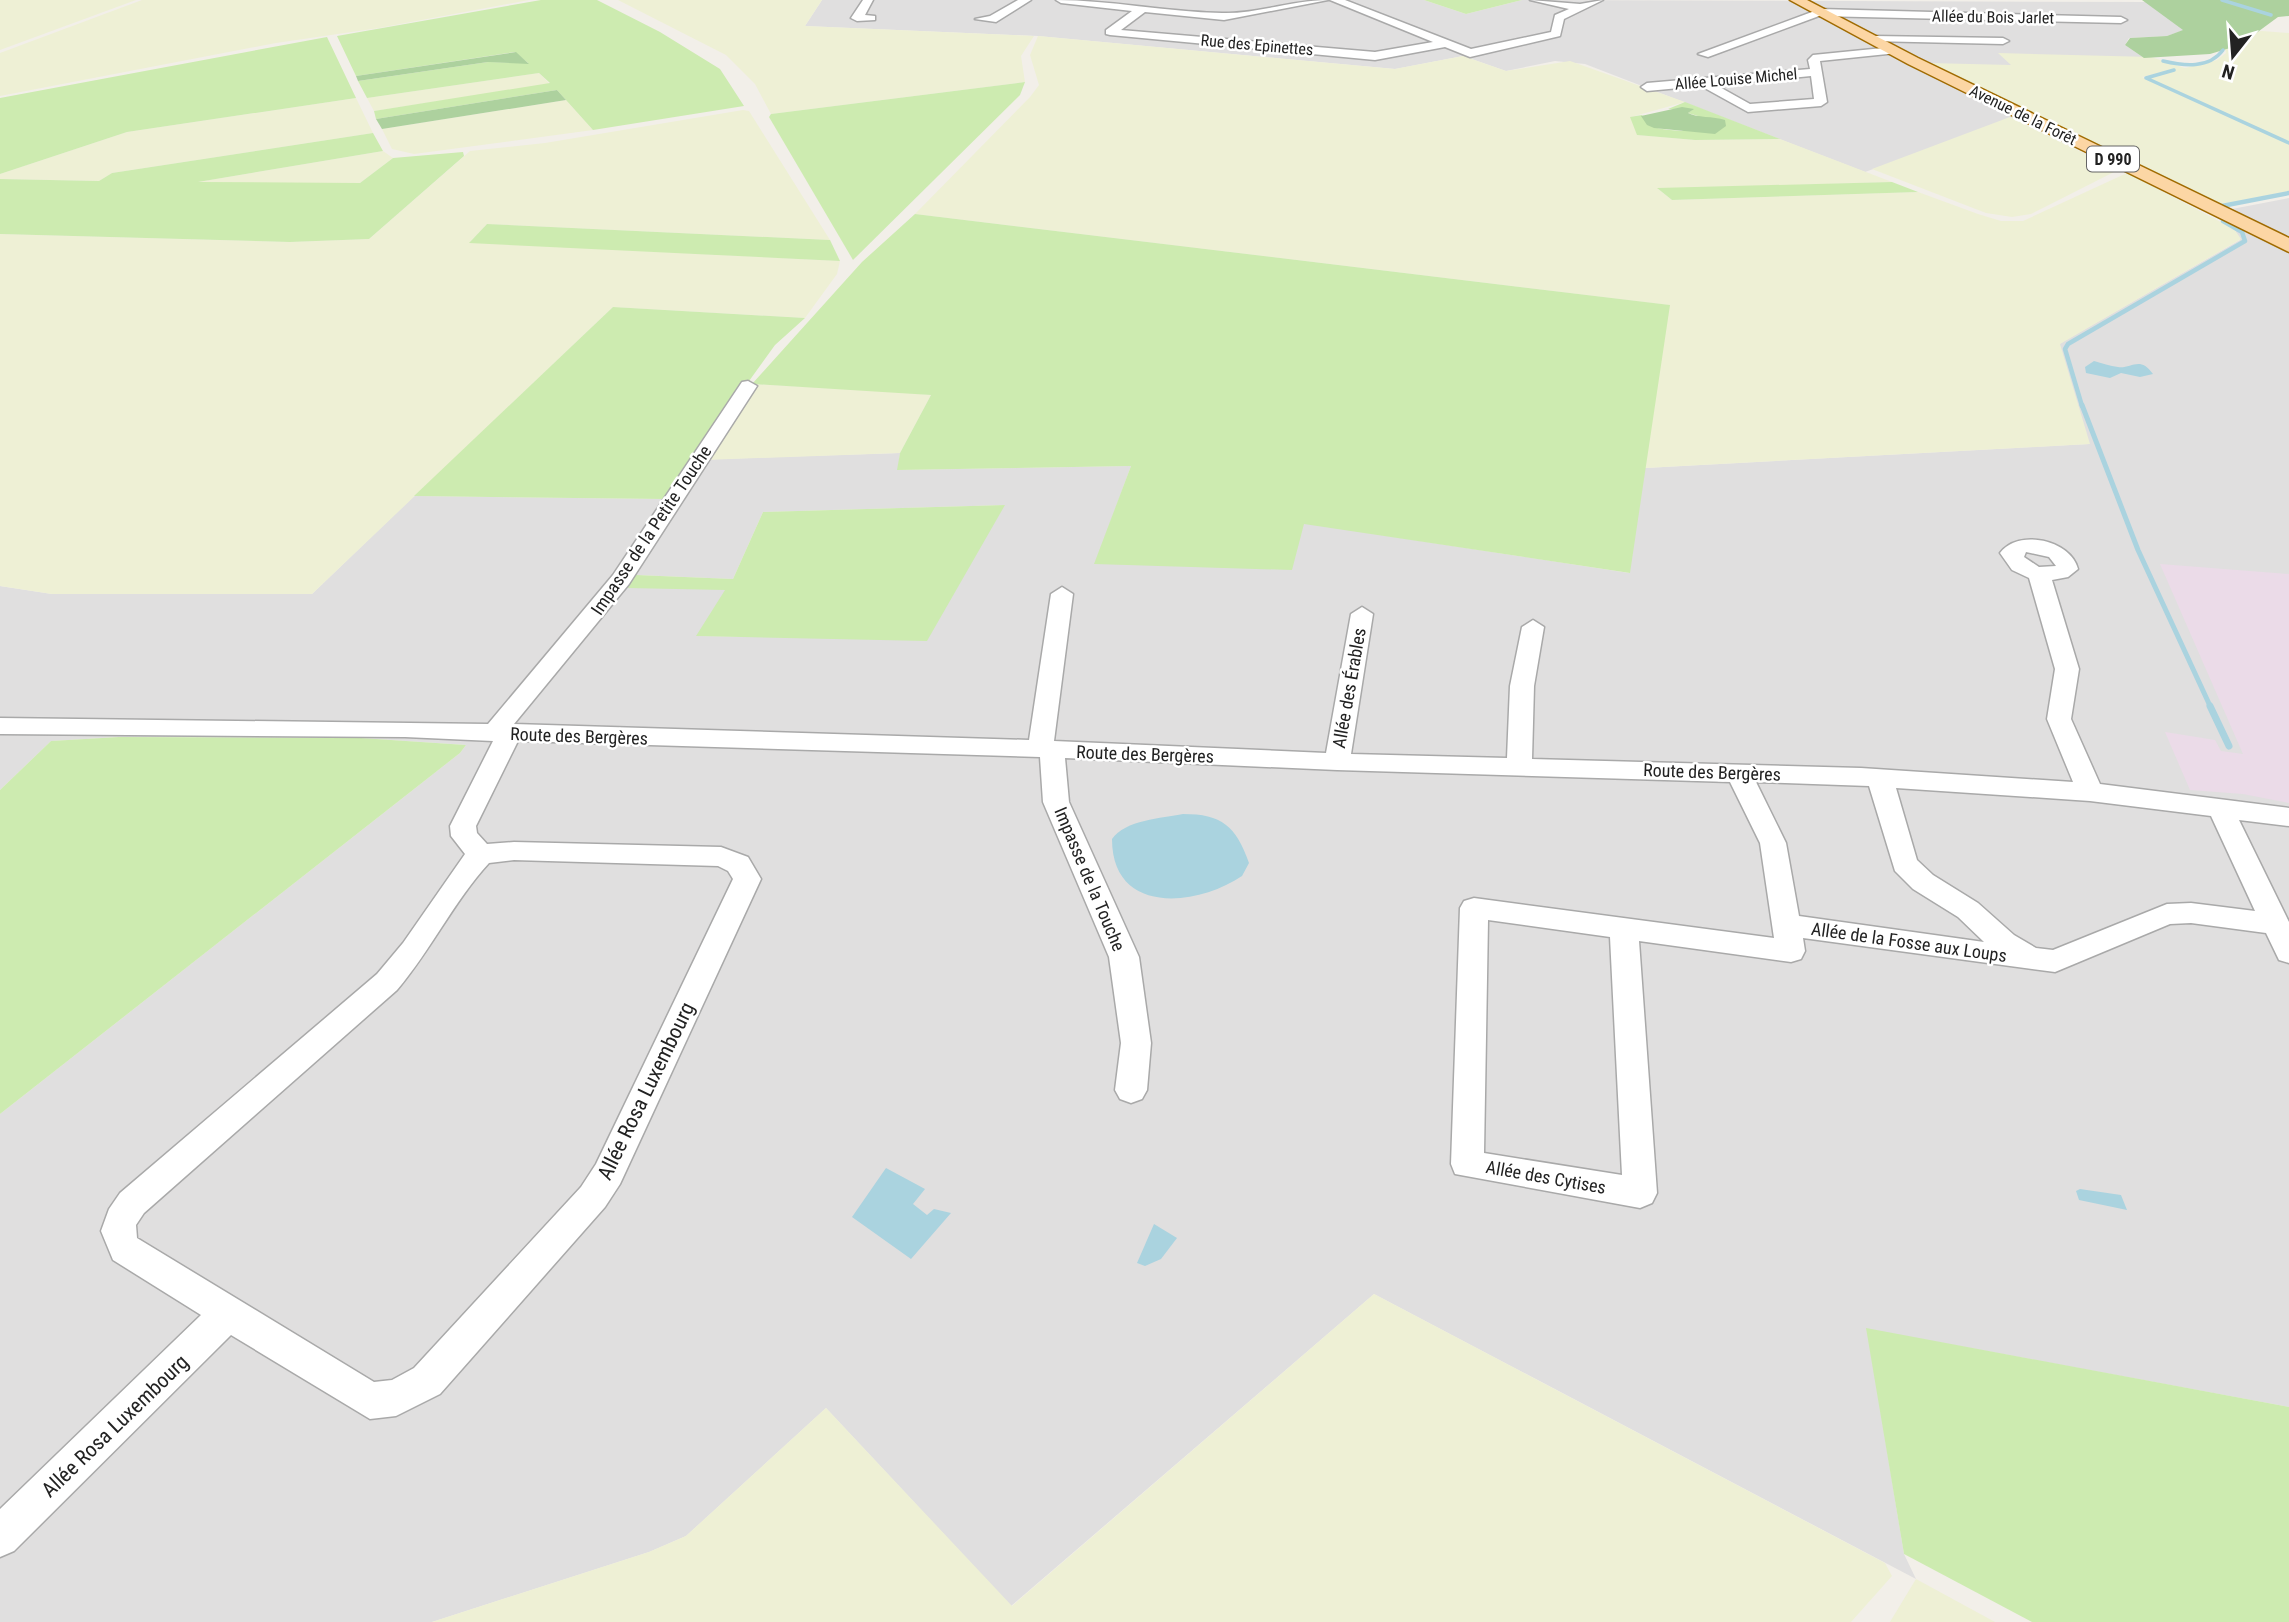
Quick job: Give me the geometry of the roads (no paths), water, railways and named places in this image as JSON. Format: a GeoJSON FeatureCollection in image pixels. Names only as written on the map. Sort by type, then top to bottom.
{"type":"FeatureCollection","features":[{"type":"Feature","properties":{"kind":"main road","name":"Avenue de la Forêt"},"geometry":{"type":"LineString","coordinates":[[1797,0],[1869,39],[2289,246]]}},
{"type":"Feature","properties":{"kind":"street"},"geometry":{"type":"LineString","coordinates":[[868,0],[856,18],[871,18]]}},
{"type":"Feature","properties":{"kind":"street"},"geometry":{"type":"LineString","coordinates":[[981,19],[992,20],[1026,0]]}},
{"type":"Feature","properties":{"kind":"street"},"geometry":{"type":"LineString","coordinates":[[1061,0],[1224,18],[1323,0]]}},
{"type":"Feature","properties":{"kind":"street"},"geometry":{"type":"LineString","coordinates":[[1335,0],[1470,53],[1556,34],[1559,17],[1598,0]]}},
{"type":"Feature","properties":{"kind":"street"},"geometry":{"type":"LineString","coordinates":[[1535,0],[1580,7]]}},
{"type":"Feature","properties":{"kind":"street","name":"Rue des Epinettes"},"geometry":{"type":"LineString","coordinates":[[1142,9],[1110,32],[1375,56],[1443,44]]}},
{"type":"Feature","properties":{"kind":"street"},"geometry":{"type":"LineString","coordinates":[[1704,54],[1822,13]]}},
{"type":"Feature","properties":{"kind":"street","name":"Allée du Bois Jarlet"},"geometry":{"type":"LineString","coordinates":[[1822,13],[2121,20]]}},
{"type":"Feature","properties":{"kind":"street"},"geometry":{"type":"LineString","coordinates":[[1267,46],[1284,34]]}},
{"type":"Feature","properties":{"kind":"street"},"geometry":{"type":"LineString","coordinates":[[1312,36],[1359,54]]}},
{"type":"Feature","properties":{"kind":"street"},"geometry":{"type":"LineString","coordinates":[[1869,39],[2003,41]]}},
{"type":"Feature","properties":{"kind":"street","name":"Allée Louise Michel"},"geometry":{"type":"LineString","coordinates":[[1647,87],[1817,72],[1814,60],[1817,58],[1893,51]]}},
{"type":"Feature","properties":{"kind":"street"},"geometry":{"type":"LineString","coordinates":[[1703,82],[1748,108],[1807,105],[1821,102],[1817,72]]}},
{"type":"Feature","properties":{"kind":"street","name":"Impasse de la Petite Touche"},"geometry":{"type":"LineString","coordinates":[[502,733],[621,579],[748,386]]}},
{"type":"Feature","properties":{"kind":"street"},"geometry":{"type":"LineString","coordinates":[[2037,538],[2067,564],[2067,569],[2062,573],[2039,573],[2019,565],[2011,554],[2037,538]]}},
{"type":"Feature","properties":{"kind":"street"},"geometry":{"type":"LineString","coordinates":[[2039,573],[2067,669],[2059,719],[2090,792]]}},
{"type":"Feature","properties":{"kind":"street","name":"Impasse de la Touche"},"geometry":{"type":"LineString","coordinates":[[1062,594],[1047,750],[1056,802],[1124,957],[1136,1043],[1132,1090]]}},
{"type":"Feature","properties":{"kind":"street","name":"Allée des Érables"},"geometry":{"type":"LineString","coordinates":[[1336,762],[1362,614]]}},
{"type":"Feature","properties":{"kind":"street"},"geometry":{"type":"LineString","coordinates":[[1519,766],[1522,686],[1533,627]]}},
{"type":"Feature","properties":{"kind":"street","name":"Route des Bergères"},"geometry":{"type":"LineString","coordinates":[[0,726],[330,727],[1880,778],[2090,792],[2289,817]]}},
{"type":"Feature","properties":{"kind":"street"},"geometry":{"type":"LineString","coordinates":[[481,854],[464,836],[463,826],[502,733]]}},
{"type":"Feature","properties":{"kind":"street","name":"Allée des Cytises"},"geometry":{"type":"LineString","coordinates":[[1625,928],[1640,1193],[1468,1164],[1474,908],[1625,928],[1791,951],[1773,843],[1738,773]]}},
{"type":"Feature","properties":{"kind":"street","name":"Allée de la Fosse aux Loups"},"geometry":{"type":"LineString","coordinates":[[1880,778],[1905,864],[1923,882],[1968,909],[2004,943],[2030,959]]}},
{"type":"Feature","properties":{"kind":"street"},"geometry":{"type":"LineString","coordinates":[[2220,808],[2289,952]]}},
{"type":"Feature","properties":{"kind":"street","name":"Allée Rosa Luxembourg"},"geometry":{"type":"LineString","coordinates":[[514,851],[721,857],[738,863],[747,879],[600,1187],[426,1381],[396,1398],[370,1401],[125,1249],[117,1232],[123,1214],[402,967],[466,870],[481,854],[514,851]]}},
{"type":"Feature","properties":{"kind":"street","name":"Allée de la Fosse aux Loups"},"geometry":{"type":"LineString","coordinates":[[1787,925],[2055,961],[2167,914],[2190,913],[2275,924]]}},
{"type":"Feature","properties":{"kind":"street","name":"Allée Rosa Luxembourg"},"geometry":{"type":"LineString","coordinates":[[0,1537],[228,1313]]}},
{"type":"Feature","properties":{"kind":"water"},"geometry":{"type":"Polygon","coordinates":[[[2094,361],[2118,367],[2140,364],[2153,374],[2140,377],[2121,373],[2110,378],[2086,373],[2085,367],[2094,361]]]}},
{"type":"Feature","properties":{"kind":"water"},"geometry":{"type":"Polygon","coordinates":[[[1183,814],[1208,816],[1233,831],[1249,863],[1242,876],[1202,894],[1181,898],[1160,898],[1141,892],[1126,881],[1116,864],[1112,839],[1135,824],[1183,814]]]}},
{"type":"Feature","properties":{"kind":"water"},"geometry":{"type":"Polygon","coordinates":[[[886,1168],[925,1189],[913,1204],[927,1215],[934,1209],[951,1213],[911,1259],[852,1217],[886,1168]]]}},
{"type":"Feature","properties":{"kind":"water"},"geometry":{"type":"Polygon","coordinates":[[[2080,1189],[2121,1195],[2127,1210],[2079,1200],[2076,1191],[2080,1189]]]}},
{"type":"Feature","properties":{"kind":"water"},"geometry":{"type":"Polygon","coordinates":[[[1154,1224],[1177,1238],[1161,1259],[1145,1266],[1137,1263],[1154,1224]]]}},
{"type":"Feature","properties":{"kind":"waterway"},"geometry":{"type":"LineString","coordinates":[[2222,0],[2271,15]]}},
{"type":"Feature","properties":{"kind":"waterway"},"geometry":{"type":"LineString","coordinates":[[2163,61],[2188,65],[2203,63],[2223,50]]}},
{"type":"Feature","properties":{"kind":"waterway"},"geometry":{"type":"LineString","coordinates":[[2174,70],[2146,78],[2289,143]]}},
{"type":"Feature","properties":{"kind":"waterway"},"geometry":{"type":"LineString","coordinates":[[2222,206],[2289,193]]}},
{"type":"Feature","properties":{"kind":"waterway"},"geometry":{"type":"LineString","coordinates":[[2082,406],[2065,349],[2068,344],[2245,241],[2242,232],[2223,221]]}},
{"type":"Feature","properties":{"kind":"waterway"},"geometry":{"type":"LineString","coordinates":[[2082,405],[2138,550],[2211,708]]}},
{"type":"Feature","properties":{"kind":"waterway"},"geometry":{"type":"LineString","coordinates":[[2210,706],[2229,746]]}}]}
